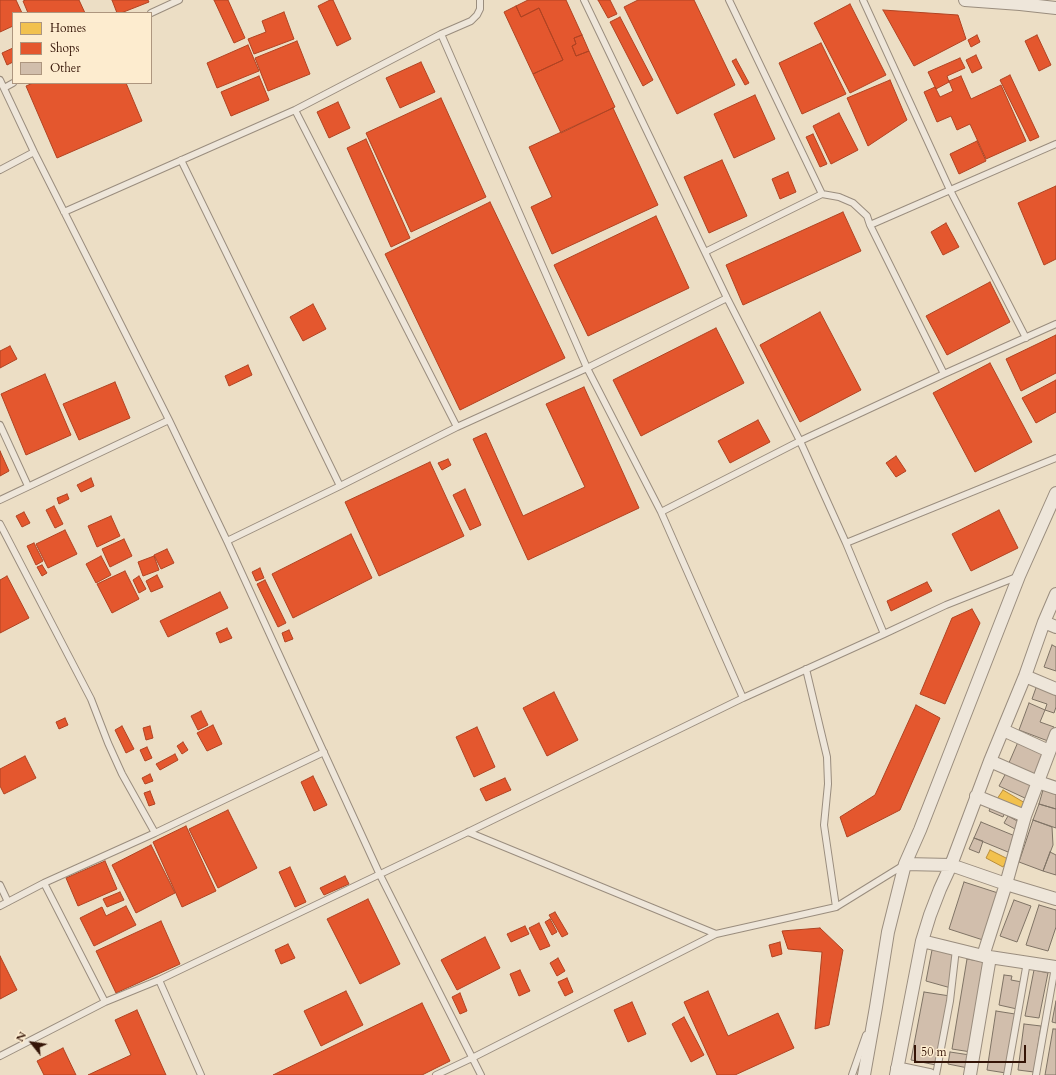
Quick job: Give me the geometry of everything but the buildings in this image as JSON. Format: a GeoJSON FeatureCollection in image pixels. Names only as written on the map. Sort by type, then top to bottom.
{"type":"FeatureCollection","features":[{"type":"Feature","properties":{"kind":"street"},"geometry":{"type":"LineString","coordinates":[[965,0],[1056,8]]}},
{"type":"Feature","properties":{"kind":"street"},"geometry":{"type":"LineString","coordinates":[[864,1075],[888,932],[905,864],[920,830],[1019,576],[1056,493]]}},
{"type":"Feature","properties":{"kind":"street"},"geometry":{"type":"LineString","coordinates":[[930,1075],[896,1072],[922,941],[940,889],[1056,594]]}},
{"type":"Feature","properties":{"kind":"street"},"geometry":{"type":"LineString","coordinates":[[1044,622],[1056,627]]}},
{"type":"Feature","properties":{"kind":"street"},"geometry":{"type":"LineString","coordinates":[[1025,676],[1056,689]]}},
{"type":"Feature","properties":{"kind":"street"},"geometry":{"type":"LineString","coordinates":[[1003,730],[1049,751]]}},
{"type":"Feature","properties":{"kind":"street"},"geometry":{"type":"LineString","coordinates":[[970,1075],[986,957],[1025,816],[1056,734]]}},
{"type":"Feature","properties":{"kind":"street"},"geometry":{"type":"LineString","coordinates":[[990,761],[1038,782],[1056,788]]}},
{"type":"Feature","properties":{"kind":"street"},"geometry":{"type":"LineString","coordinates":[[976,796],[1025,816]]}},
{"type":"Feature","properties":{"kind":"street"},"geometry":{"type":"LineString","coordinates":[[905,864],[950,865],[1056,899]]}},
{"type":"Feature","properties":{"kind":"street"},"geometry":{"type":"LineString","coordinates":[[922,941],[986,957],[1055,967]]}},
{"type":"Feature","properties":{"kind":"lane"},"geometry":{"type":"LineString","coordinates":[[152,14],[179,0]]}},
{"type":"Feature","properties":{"kind":"lane"},"geometry":{"type":"LineString","coordinates":[[64,212],[295,110],[441,34],[471,21],[477,15],[480,8],[480,0]]}},
{"type":"Feature","properties":{"kind":"lane"},"geometry":{"type":"LineString","coordinates":[[584,0],[727,298],[800,441],[846,543],[884,634]]}},
{"type":"Feature","properties":{"kind":"lane"},"geometry":{"type":"LineString","coordinates":[[729,0],[822,194]]}},
{"type":"Feature","properties":{"kind":"lane"},"geometry":{"type":"LineString","coordinates":[[863,0],[950,190],[1026,338]]}},
{"type":"Feature","properties":{"kind":"lane"},"geometry":{"type":"LineString","coordinates":[[441,34],[587,368],[661,512],[743,698]]}},
{"type":"Feature","properties":{"kind":"lane"},"geometry":{"type":"LineString","coordinates":[[0,80],[34,152],[169,420],[227,541],[380,875],[481,1075]]}},
{"type":"Feature","properties":{"kind":"lane"},"geometry":{"type":"LineString","coordinates":[[4,88],[12,84]]}},
{"type":"Feature","properties":{"kind":"lane"},"geometry":{"type":"LineString","coordinates":[[295,110],[457,427]]}},
{"type":"Feature","properties":{"kind":"lane"},"geometry":{"type":"LineString","coordinates":[[870,225],[1056,144]]}},
{"type":"Feature","properties":{"kind":"lane"},"geometry":{"type":"LineString","coordinates":[[0,170],[34,152]]}},
{"type":"Feature","properties":{"kind":"lane"},"geometry":{"type":"LineString","coordinates":[[181,160],[340,486]]}},
{"type":"Feature","properties":{"kind":"lane"},"geometry":{"type":"LineString","coordinates":[[705,252],[822,194],[839,197],[853,203],[867,216],[870,225],[944,374]]}},
{"type":"Feature","properties":{"kind":"lane"},"geometry":{"type":"LineString","coordinates":[[227,541],[457,427],[587,368],[727,298]]}},
{"type":"Feature","properties":{"kind":"lane"},"geometry":{"type":"LineString","coordinates":[[661,512],[800,441],[1056,324]]}},
{"type":"Feature","properties":{"kind":"lane"},"geometry":{"type":"LineString","coordinates":[[0,500],[169,420]]}},
{"type":"Feature","properties":{"kind":"lane"},"geometry":{"type":"LineString","coordinates":[[0,424],[28,486]]}},
{"type":"Feature","properties":{"kind":"lane"},"geometry":{"type":"LineString","coordinates":[[846,543],[1056,458]]}},
{"type":"Feature","properties":{"kind":"lane"},"geometry":{"type":"LineString","coordinates":[[0,524],[91,699],[122,774],[155,832]]}},
{"type":"Feature","properties":{"kind":"lane"},"geometry":{"type":"LineString","coordinates":[[0,1056],[105,1002],[160,980],[380,875],[743,698],[946,605],[1019,576]]}},
{"type":"Feature","properties":{"kind":"lane"},"geometry":{"type":"LineString","coordinates":[[806,669],[827,757],[828,784],[824,825],[836,907]]}},
{"type":"Feature","properties":{"kind":"lane"},"geometry":{"type":"LineString","coordinates":[[0,906],[44,883],[324,752]]}},
{"type":"Feature","properties":{"kind":"lane"},"geometry":{"type":"LineString","coordinates":[[468,832],[716,934]]}},
{"type":"Feature","properties":{"kind":"lane"},"geometry":{"type":"LineString","coordinates":[[436,1075],[716,934],[836,907],[905,864]]}},
{"type":"Feature","properties":{"kind":"lane"},"geometry":{"type":"LineString","coordinates":[[44,883],[105,1002]]}},
{"type":"Feature","properties":{"kind":"lane"},"geometry":{"type":"LineString","coordinates":[[0,885],[8,902]]}},
{"type":"Feature","properties":{"kind":"lane"},"geometry":{"type":"LineString","coordinates":[[936,1075],[950,1001],[956,949]]}},
{"type":"Feature","properties":{"kind":"lane"},"geometry":{"type":"LineString","coordinates":[[1007,1075],[1027,962]]}},
{"type":"Feature","properties":{"kind":"lane"},"geometry":{"type":"LineString","coordinates":[[1036,1075],[1055,967]]}},
{"type":"Feature","properties":{"kind":"lane"},"geometry":{"type":"LineString","coordinates":[[160,980],[201,1075]]}},
{"type":"Feature","properties":{"kind":"lane"},"geometry":{"type":"LineString","coordinates":[[852,1075],[876,1007]]}}]}
